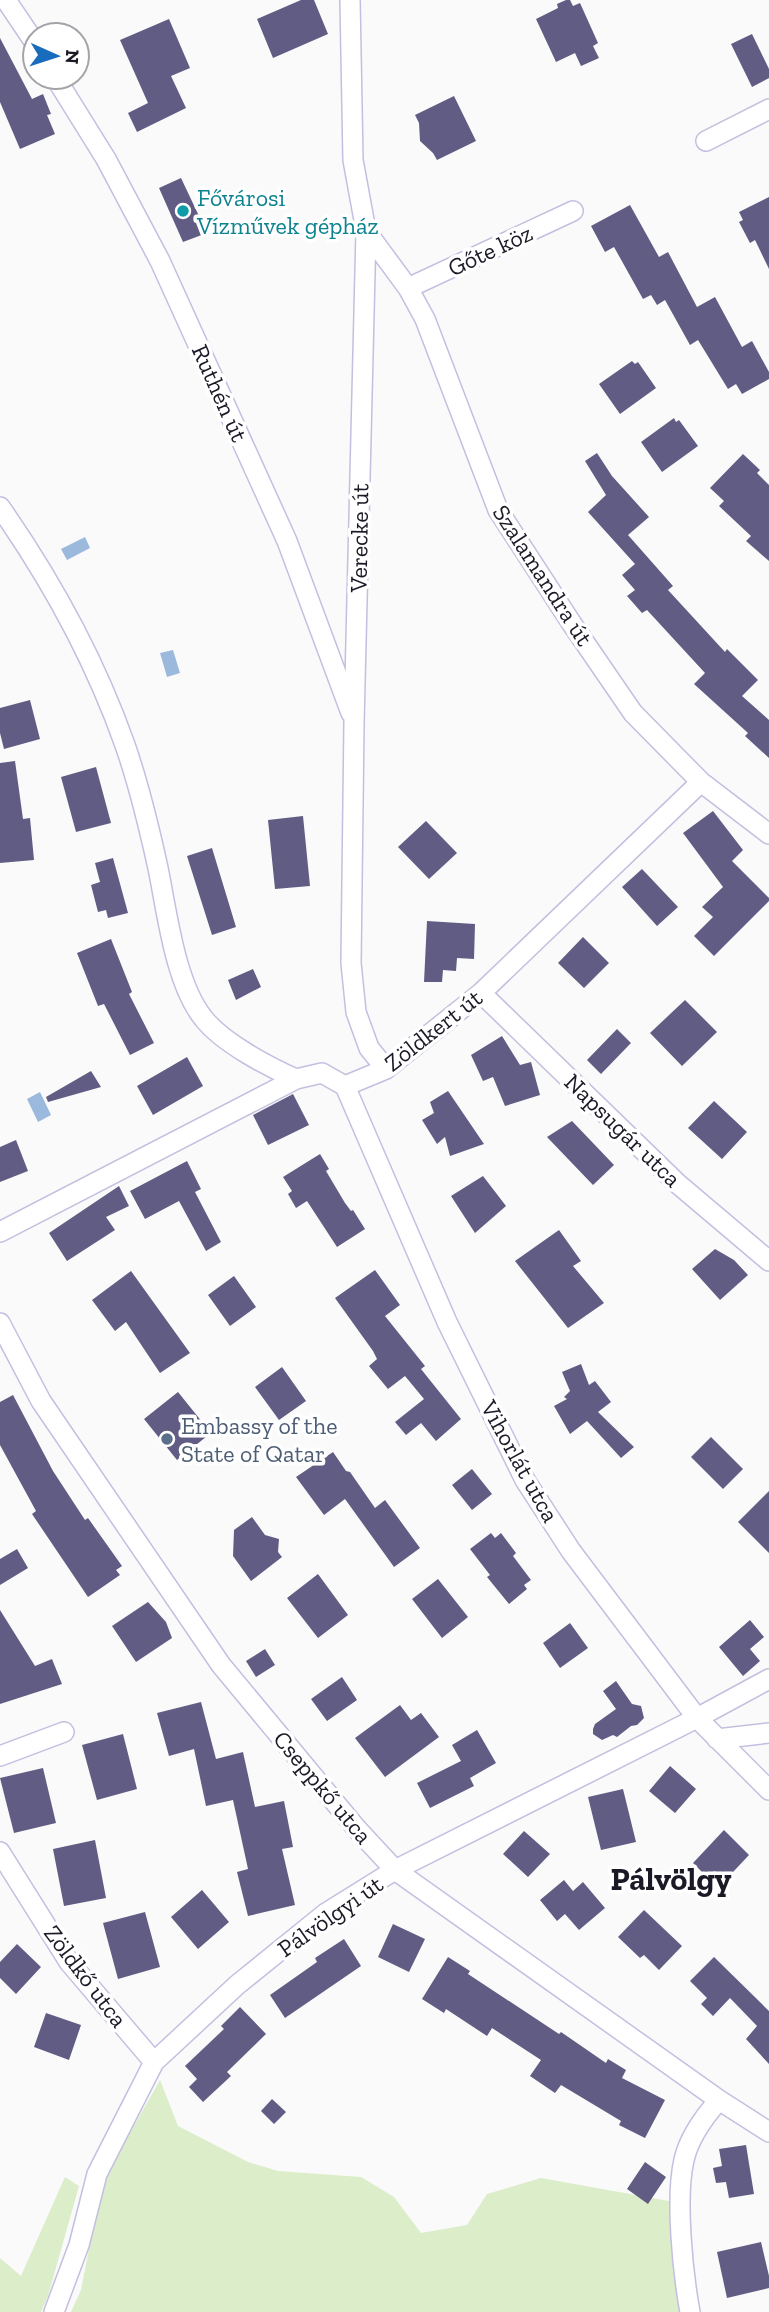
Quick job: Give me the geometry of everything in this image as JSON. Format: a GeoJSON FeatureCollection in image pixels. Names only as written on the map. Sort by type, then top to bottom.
{"type":"FeatureCollection","features":[{"type":"Feature","properties":{"kind":"street"},"geometry":{"type":"LineString","coordinates":[[6,0],[21,22]]}},
{"type":"Feature","properties":{"kind":"street","name":"Verecke út"},"geometry":{"type":"LineString","coordinates":[[350,0],[353,160],[366,231],[351,963],[356,1012],[369,1048],[386,1069]]}},
{"type":"Feature","properties":{"kind":"street","name":"Ruthén út"},"geometry":{"type":"LineString","coordinates":[[64,91],[106,159],[170,283],[287,541],[354,723]]}},
{"type":"Feature","properties":{"kind":"street"},"geometry":{"type":"LineString","coordinates":[[706,141],[769,109]]}},
{"type":"Feature","properties":{"kind":"street","name":"Gőte köz"},"geometry":{"type":"LineString","coordinates":[[408,288],[573,211]]}},
{"type":"Feature","properties":{"kind":"street","name":"Szalamandra út"},"geometry":{"type":"LineString","coordinates":[[366,231],[408,288],[425,319],[455,391],[475,455],[498,510],[633,713],[701,782],[769,834]]}},
{"type":"Feature","properties":{"kind":"street"},"geometry":{"type":"LineString","coordinates":[[0,507],[38,562],[85,651],[125,745],[152,839],[177,958],[192,1000],[204,1020],[221,1034],[272,1068],[296,1079]]}},
{"type":"Feature","properties":{"kind":"street","name":"Zöldkert út"},"geometry":{"type":"LineString","coordinates":[[345,1086],[386,1069],[481,993],[701,782]]}},
{"type":"Feature","properties":{"kind":"street","name":"Napsugár utca"},"geometry":{"type":"LineString","coordinates":[[481,993],[678,1184],[769,1261]]}},
{"type":"Feature","properties":{"kind":"street"},"geometry":{"type":"LineString","coordinates":[[0,1232],[296,1079],[322,1073],[345,1086]]}},
{"type":"Feature","properties":{"kind":"street","name":"Vihorlát utca"},"geometry":{"type":"LineString","coordinates":[[345,1086],[446,1322],[525,1480],[571,1551],[697,1718],[769,1790]]}},
{"type":"Feature","properties":{"kind":"street","name":"Cseppkő utca"},"geometry":{"type":"LineString","coordinates":[[0,1323],[41,1401],[221,1665],[357,1829],[395,1870],[719,2100],[769,2132]]}},
{"type":"Feature","properties":{"kind":"street","name":"Pálvölgyi út"},"geometry":{"type":"LineString","coordinates":[[54,2312],[79,2245],[97,2174],[154,2062],[237,1985],[326,1913],[395,1870],[769,1679]]}},
{"type":"Feature","properties":{"kind":"street"},"geometry":{"type":"LineString","coordinates":[[0,1756],[64,1732]]}},
{"type":"Feature","properties":{"kind":"street"},"geometry":{"type":"LineString","coordinates":[[716,1739],[769,1733]]}},
{"type":"Feature","properties":{"kind":"street","name":"Zöldkő utca"},"geometry":{"type":"LineString","coordinates":[[0,1852],[69,1962],[154,2062]]}},
{"type":"Feature","properties":{"kind":"street"},"geometry":{"type":"LineString","coordinates":[[690,2312],[680,2203],[684,2159],[700,2122],[719,2100]]}},
{"type":"Feature","properties":{"kind":"green space"},"geometry":{"type":"Polygon","coordinates":[[[160,2080],[178,2126],[248,2162],[278,2171],[361,2177],[394,2197],[421,2233],[467,2225],[487,2194],[541,2178],[680,2203],[690,2312],[71,2312],[81,2290],[102,2182],[160,2080]]]}},
{"type":"Feature","properties":{"kind":"green space"},"geometry":{"type":"Polygon","coordinates":[[[65,2177],[79,2186],[41,2312],[0,2312],[0,2258],[21,2276],[65,2177]]]}},
{"type":"Feature","properties":{"kind":"water"},"geometry":{"type":"Polygon","coordinates":[[[85,537],[90,548],[67,560],[61,549],[85,537]]]}},
{"type":"Feature","properties":{"kind":"water"},"geometry":{"type":"Polygon","coordinates":[[[173,650],[180,673],[167,677],[160,653],[173,650]]]}},
{"type":"Feature","properties":{"kind":"water"},"geometry":{"type":"Polygon","coordinates":[[[40,1092],[51,1115],[38,1122],[27,1099],[40,1092]]]}},
{"type":"Feature","properties":{"kind":"building"},"geometry":{"type":"Polygon","coordinates":[[[301,0],[314,0],[328,34],[273,58],[257,19],[301,0]]]}},
{"type":"Feature","properties":{"kind":"building"},"geometry":{"type":"Polygon","coordinates":[[[570,0],[573,6],[580,3],[598,43],[593,46],[599,58],[581,66],[575,53],[556,62],[536,19],[558,8],[557,4],[570,0]]]}},
{"type":"Feature","properties":{"kind":"building"},"geometry":{"type":"Polygon","coordinates":[[[169,19],[190,68],[171,76],[186,108],[137,132],[128,113],[148,103],[120,40],[169,19]]]}},
{"type":"Feature","properties":{"kind":"building"},"geometry":{"type":"Polygon","coordinates":[[[752,34],[769,69],[769,78],[752,87],[731,44],[752,34]]]}},
{"type":"Feature","properties":{"kind":"building"},"geometry":{"type":"Polygon","coordinates":[[[0,38],[21,78],[21,91],[28,91],[32,99],[43,94],[51,114],[47,115],[55,134],[20,149],[0,102],[0,38]]]}},
{"type":"Feature","properties":{"kind":"building"},"geometry":{"type":"Polygon","coordinates":[[[454,96],[476,141],[437,160],[420,141],[419,123],[415,115],[454,96]]]}},
{"type":"Feature","properties":{"kind":"building","name":"Fővárosi Vízművek gépház"},"geometry":{"type":"Polygon","coordinates":[[[181,178],[207,233],[183,242],[159,188],[181,178]]]}},
{"type":"Feature","properties":{"kind":"building"},"geometry":{"type":"Polygon","coordinates":[[[769,197],[769,269],[755,240],[750,243],[739,222],[743,220],[739,212],[769,197]]]}},
{"type":"Feature","properties":{"kind":"building"},"geometry":{"type":"Polygon","coordinates":[[[630,205],[659,257],[668,252],[697,307],[715,297],[742,347],[752,341],[769,372],[769,379],[742,394],[736,384],[728,389],[698,340],[690,345],[665,300],[657,305],[651,295],[643,299],[614,247],[605,252],[591,226],[630,205]]]}},
{"type":"Feature","properties":{"kind":"building"},"geometry":{"type":"Polygon","coordinates":[[[632,361],[635,364],[638,362],[656,388],[620,414],[599,384],[632,361]]]}},
{"type":"Feature","properties":{"kind":"building"},"geometry":{"type":"Polygon","coordinates":[[[674,418],[676,422],[679,420],[698,446],[662,472],[641,442],[674,418]]]}},
{"type":"Feature","properties":{"kind":"building"},"geometry":{"type":"Polygon","coordinates":[[[597,453],[612,476],[649,517],[628,535],[673,586],[668,590],[725,652],[727,649],[758,680],[742,696],[769,720],[769,758],[745,736],[748,733],[694,684],[705,673],[647,610],[642,613],[627,596],[635,590],[622,575],[635,564],[588,512],[606,495],[585,461],[597,453]]]}},
{"type":"Feature","properties":{"kind":"building"},"geometry":{"type":"Polygon","coordinates":[[[743,454],[760,470],[757,473],[769,485],[769,561],[746,541],[751,536],[719,506],[724,501],[710,488],[743,454]]]}},
{"type":"Feature","properties":{"kind":"building"},"geometry":{"type":"Polygon","coordinates":[[[30,700],[40,739],[4,749],[0,733],[0,708],[30,700]]]}},
{"type":"Feature","properties":{"kind":"building"},"geometry":{"type":"Polygon","coordinates":[[[15,761],[23,819],[30,818],[34,860],[0,863],[0,763],[15,761]]]}},
{"type":"Feature","properties":{"kind":"building"},"geometry":{"type":"Polygon","coordinates":[[[96,767],[111,823],[76,832],[61,777],[96,767]]]}},
{"type":"Feature","properties":{"kind":"building"},"geometry":{"type":"Polygon","coordinates":[[[713,811],[743,850],[732,861],[769,898],[714,956],[694,936],[713,917],[702,907],[723,887],[683,833],[713,811]]]}},
{"type":"Feature","properties":{"kind":"building"},"geometry":{"type":"Polygon","coordinates":[[[303,816],[310,886],[275,889],[268,820],[303,816]]]}},
{"type":"Feature","properties":{"kind":"building"},"geometry":{"type":"Polygon","coordinates":[[[426,821],[457,853],[429,879],[398,847],[426,821]]]}},
{"type":"Feature","properties":{"kind":"building"},"geometry":{"type":"Polygon","coordinates":[[[212,848],[236,927],[212,935],[187,856],[212,848]]]}},
{"type":"Feature","properties":{"kind":"building"},"geometry":{"type":"Polygon","coordinates":[[[113,858],[128,913],[108,918],[106,910],[98,912],[91,885],[100,882],[95,863],[113,858]]]}},
{"type":"Feature","properties":{"kind":"building"},"geometry":{"type":"Polygon","coordinates":[[[642,869],[678,907],[657,926],[622,887],[642,869]]]}},
{"type":"Feature","properties":{"kind":"building"},"geometry":{"type":"Polygon","coordinates":[[[427,921],[475,924],[474,959],[457,958],[456,971],[443,970],[442,982],[424,982],[427,921]]]}},
{"type":"Feature","properties":{"kind":"building"},"geometry":{"type":"Polygon","coordinates":[[[583,937],[609,963],[584,988],[558,963],[583,937]]]}},
{"type":"Feature","properties":{"kind":"building"},"geometry":{"type":"Polygon","coordinates":[[[111,939],[132,992],[129,994],[154,1043],[130,1055],[104,1004],[98,1006],[77,953],[111,939]]]}},
{"type":"Feature","properties":{"kind":"building"},"geometry":{"type":"Polygon","coordinates":[[[253,969],[261,987],[236,1000],[228,980],[253,969]]]}},
{"type":"Feature","properties":{"kind":"building"},"geometry":{"type":"Polygon","coordinates":[[[685,1000],[717,1032],[682,1066],[650,1033],[685,1000]]]}},
{"type":"Feature","properties":{"kind":"building"},"geometry":{"type":"Polygon","coordinates":[[[617,1029],[631,1043],[601,1074],[587,1060],[617,1029]]]}},
{"type":"Feature","properties":{"kind":"building"},"geometry":{"type":"Polygon","coordinates":[[[502,1036],[520,1065],[531,1062],[540,1095],[505,1106],[493,1077],[483,1081],[471,1055],[502,1036]]]}},
{"type":"Feature","properties":{"kind":"building"},"geometry":{"type":"Polygon","coordinates":[[[187,1057],[203,1086],[153,1115],[137,1086],[187,1057]]]}},
{"type":"Feature","properties":{"kind":"building"},"geometry":{"type":"Polygon","coordinates":[[[91,1071],[101,1087],[48,1102],[46,1097],[91,1071]]]}},
{"type":"Feature","properties":{"kind":"building"},"geometry":{"type":"Polygon","coordinates":[[[448,1091],[484,1144],[450,1156],[445,1137],[437,1144],[422,1120],[434,1113],[430,1102],[448,1091]]]}},
{"type":"Feature","properties":{"kind":"building"},"geometry":{"type":"Polygon","coordinates":[[[293,1094],[309,1125],[268,1145],[253,1115],[293,1094]]]}},
{"type":"Feature","properties":{"kind":"building"},"geometry":{"type":"Polygon","coordinates":[[[714,1101],[747,1132],[722,1159],[688,1128],[714,1101]]]}},
{"type":"Feature","properties":{"kind":"building"},"geometry":{"type":"Polygon","coordinates":[[[572,1121],[614,1165],[593,1185],[547,1137],[572,1121]]]}},
{"type":"Feature","properties":{"kind":"building"},"geometry":{"type":"Polygon","coordinates":[[[16,1140],[28,1171],[0,1182],[0,1147],[16,1140]]]}},
{"type":"Feature","properties":{"kind":"building"},"geometry":{"type":"Polygon","coordinates":[[[320,1154],[329,1169],[326,1171],[345,1203],[365,1229],[337,1247],[307,1201],[296,1208],[288,1194],[292,1191],[283,1177],[320,1154]]]}},
{"type":"Feature","properties":{"kind":"building"},"geometry":{"type":"Polygon","coordinates":[[[187,1161],[201,1189],[195,1192],[221,1242],[206,1251],[179,1201],[145,1219],[130,1191],[187,1161]]]}},
{"type":"Feature","properties":{"kind":"building"},"geometry":{"type":"Polygon","coordinates":[[[483,1176],[506,1206],[475,1233],[451,1196],[483,1176]]]}},
{"type":"Feature","properties":{"kind":"building"},"geometry":{"type":"Polygon","coordinates":[[[119,1186],[129,1206],[106,1217],[115,1230],[67,1261],[49,1233],[119,1186]]]}},
{"type":"Feature","properties":{"kind":"building"},"geometry":{"type":"Polygon","coordinates":[[[559,1230],[581,1261],[573,1266],[604,1303],[568,1328],[515,1261],[559,1230]]]}},
{"type":"Feature","properties":{"kind":"building"},"geometry":{"type":"Polygon","coordinates":[[[715,1249],[734,1260],[748,1275],[720,1300],[692,1269],[715,1249]]]}},
{"type":"Feature","properties":{"kind":"building"},"geometry":{"type":"Polygon","coordinates":[[[375,1270],[400,1305],[385,1316],[425,1366],[421,1369],[461,1419],[436,1441],[421,1423],[406,1435],[395,1422],[424,1399],[405,1376],[388,1389],[369,1366],[377,1359],[373,1351],[335,1298],[375,1270]]]}},
{"type":"Feature","properties":{"kind":"building"},"geometry":{"type":"Polygon","coordinates":[[[131,1271],[190,1353],[160,1373],[126,1322],[115,1331],[92,1300],[131,1271]]]}},
{"type":"Feature","properties":{"kind":"building"},"geometry":{"type":"Polygon","coordinates":[[[234,1276],[256,1307],[230,1326],[208,1295],[234,1276]]]}},
{"type":"Feature","properties":{"kind":"building"},"geometry":{"type":"Polygon","coordinates":[[[581,1364],[589,1385],[595,1381],[611,1402],[598,1412],[634,1447],[621,1458],[587,1421],[570,1434],[554,1406],[567,1399],[564,1397],[570,1391],[562,1372],[581,1364]]]}},
{"type":"Feature","properties":{"kind":"building"},"geometry":{"type":"Polygon","coordinates":[[[282,1367],[306,1401],[279,1420],[255,1387],[282,1367]]]}},
{"type":"Feature","properties":{"kind":"building"},"geometry":{"type":"Polygon","coordinates":[[[178,1392],[211,1433],[177,1460],[144,1419],[178,1392]]]}},
{"type":"Feature","properties":{"kind":"building"},"geometry":{"type":"Polygon","coordinates":[[[13,1395],[53,1471],[85,1520],[88,1518],[122,1566],[116,1570],[120,1575],[88,1597],[32,1514],[36,1511],[0,1445],[0,1402],[13,1395]]]}},
{"type":"Feature","properties":{"kind":"building"},"geometry":{"type":"Polygon","coordinates":[[[711,1437],[743,1469],[723,1489],[691,1457],[711,1437]]]}},
{"type":"Feature","properties":{"kind":"building"},"geometry":{"type":"Polygon","coordinates":[[[333,1452],[375,1508],[385,1500],[420,1548],[394,1567],[345,1499],[324,1515],[296,1477],[333,1452]]]}},
{"type":"Feature","properties":{"kind":"building"},"geometry":{"type":"Polygon","coordinates":[[[472,1469],[492,1494],[472,1510],[452,1485],[472,1469]]]}},
{"type":"Feature","properties":{"kind":"building"},"geometry":{"type":"Polygon","coordinates":[[[769,1491],[769,1553],[738,1522],[769,1491]]]}},
{"type":"Feature","properties":{"kind":"building"},"geometry":{"type":"Polygon","coordinates":[[[252,1517],[265,1535],[279,1539],[278,1552],[282,1557],[251,1581],[233,1556],[234,1530],[252,1517]]]}},
{"type":"Feature","properties":{"kind":"building"},"geometry":{"type":"Polygon","coordinates":[[[491,1533],[495,1538],[501,1533],[516,1553],[513,1556],[531,1580],[524,1585],[527,1589],[509,1604],[487,1577],[490,1575],[470,1549],[491,1533]]]}},
{"type":"Feature","properties":{"kind":"building"},"geometry":{"type":"Polygon","coordinates":[[[17,1549],[28,1568],[0,1585],[0,1559],[17,1549]]]}},
{"type":"Feature","properties":{"kind":"building"},"geometry":{"type":"Polygon","coordinates":[[[318,1574],[348,1615],[318,1638],[287,1598],[318,1574]]]}},
{"type":"Feature","properties":{"kind":"building"},"geometry":{"type":"Polygon","coordinates":[[[438,1579],[468,1617],[442,1638],[412,1599],[438,1579]]]}},
{"type":"Feature","properties":{"kind":"building"},"geometry":{"type":"Polygon","coordinates":[[[148,1602],[166,1622],[172,1638],[136,1662],[112,1626],[148,1602]]]}},
{"type":"Feature","properties":{"kind":"building"},"geometry":{"type":"Polygon","coordinates":[[[0,1610],[35,1666],[52,1659],[62,1684],[0,1704],[0,1610]]]}},
{"type":"Feature","properties":{"kind":"building"},"geometry":{"type":"Polygon","coordinates":[[[750,1620],[764,1637],[750,1649],[760,1661],[743,1676],[719,1647],[750,1620]]]}},
{"type":"Feature","properties":{"kind":"building"},"geometry":{"type":"Polygon","coordinates":[[[570,1623],[588,1648],[560,1668],[543,1643],[570,1623]]]}},
{"type":"Feature","properties":{"kind":"building"},"geometry":{"type":"Polygon","coordinates":[[[265,1649],[275,1665],[256,1677],[246,1661],[265,1649]]]}},
{"type":"Feature","properties":{"kind":"building"},"geometry":{"type":"Polygon","coordinates":[[[342,1677],[357,1700],[327,1721],[311,1699],[342,1677]]]}},
{"type":"Feature","properties":{"kind":"building"},"geometry":{"type":"Polygon","coordinates":[[[616,1681],[632,1704],[641,1706],[644,1718],[617,1737],[613,1735],[602,1740],[593,1734],[593,1729],[595,1724],[616,1709],[603,1691],[616,1681]]]}},
{"type":"Feature","properties":{"kind":"building"},"geometry":{"type":"Polygon","coordinates":[[[201,1702],[216,1759],[243,1752],[255,1807],[284,1801],[293,1847],[282,1849],[295,1905],[248,1916],[237,1872],[248,1869],[233,1800],[206,1806],[194,1749],[169,1756],[157,1713],[201,1702]]]}},
{"type":"Feature","properties":{"kind":"building"},"geometry":{"type":"Polygon","coordinates":[[[400,1705],[411,1720],[421,1713],[439,1737],[385,1777],[355,1738],[400,1705]]]}},
{"type":"Feature","properties":{"kind":"building"},"geometry":{"type":"Polygon","coordinates":[[[477,1730],[496,1763],[470,1778],[474,1786],[430,1808],[417,1783],[461,1761],[452,1745],[477,1730]]]}},
{"type":"Feature","properties":{"kind":"building"},"geometry":{"type":"Polygon","coordinates":[[[123,1734],[137,1789],[97,1800],[82,1745],[123,1734]]]}},
{"type":"Feature","properties":{"kind":"building"},"geometry":{"type":"Polygon","coordinates":[[[670,1766],[696,1789],[675,1813],[649,1791],[670,1766]]]}},
{"type":"Feature","properties":{"kind":"building"},"geometry":{"type":"Polygon","coordinates":[[[43,1768],[56,1823],[14,1833],[0,1778],[43,1768]]]}},
{"type":"Feature","properties":{"kind":"building"},"geometry":{"type":"Polygon","coordinates":[[[623,1789],[636,1842],[601,1850],[588,1797],[623,1789]]]}},
{"type":"Feature","properties":{"kind":"building"},"geometry":{"type":"Polygon","coordinates":[[[724,1830],[749,1855],[718,1888],[693,1863],[724,1830]]]}},
{"type":"Feature","properties":{"kind":"building"},"geometry":{"type":"Polygon","coordinates":[[[524,1831],[550,1854],[528,1877],[503,1854],[524,1831]]]}},
{"type":"Feature","properties":{"kind":"building"},"geometry":{"type":"Polygon","coordinates":[[[95,1840],[106,1898],[64,1906],[53,1849],[95,1840]]]}},
{"type":"Feature","properties":{"kind":"building"},"geometry":{"type":"Polygon","coordinates":[[[564,1880],[573,1891],[583,1882],[605,1908],[579,1930],[565,1914],[557,1921],[540,1900],[564,1880]]]}},
{"type":"Feature","properties":{"kind":"building"},"geometry":{"type":"Polygon","coordinates":[[[202,1890],[229,1922],[198,1949],[171,1917],[202,1890]]]}},
{"type":"Feature","properties":{"kind":"building"},"geometry":{"type":"Polygon","coordinates":[[[644,1910],[682,1946],[659,1970],[644,1955],[640,1958],[618,1937],[644,1910]]]}},
{"type":"Feature","properties":{"kind":"building"},"geometry":{"type":"Polygon","coordinates":[[[145,1912],[160,1967],[118,1979],[103,1923],[145,1912]]]}},
{"type":"Feature","properties":{"kind":"building"},"geometry":{"type":"Polygon","coordinates":[[[393,1924],[425,1939],[409,1972],[378,1957],[393,1924]]]}},
{"type":"Feature","properties":{"kind":"building"},"geometry":{"type":"Polygon","coordinates":[[[344,1939],[361,1966],[285,2018],[270,1995],[317,1962],[315,1958],[344,1939]]]}},
{"type":"Feature","properties":{"kind":"building"},"geometry":{"type":"Polygon","coordinates":[[[17,1944],[41,1967],[16,1994],[0,1978],[0,1962],[17,1944]]]}},
{"type":"Feature","properties":{"kind":"building"},"geometry":{"type":"Polygon","coordinates":[[[448,1957],[470,1971],[468,1974],[559,2034],[561,2032],[606,2063],[608,2059],[626,2070],[622,2078],[665,2100],[645,2138],[619,2125],[621,2121],[561,2085],[555,2093],[530,2076],[541,2060],[492,2028],[487,2036],[446,2009],[444,2013],[422,1999],[448,1957]]]}},
{"type":"Feature","properties":{"kind":"building"},"geometry":{"type":"Polygon","coordinates":[[[714,1957],[769,2011],[769,2064],[746,2039],[757,2026],[730,1998],[713,2016],[701,2004],[707,1998],[690,1981],[714,1957]]]}},
{"type":"Feature","properties":{"kind":"building"},"geometry":{"type":"Polygon","coordinates":[[[240,2007],[266,2034],[227,2072],[231,2076],[203,2102],[189,2087],[197,2079],[185,2066],[224,2029],[221,2026],[240,2007]]]}},
{"type":"Feature","properties":{"kind":"building"},"geometry":{"type":"Polygon","coordinates":[[[46,2013],[81,2025],[69,2060],[34,2047],[46,2013]]]}},
{"type":"Feature","properties":{"kind":"building"},"geometry":{"type":"Polygon","coordinates":[[[272,2099],[286,2112],[274,2124],[261,2111],[272,2099]]]}},
{"type":"Feature","properties":{"kind":"building"},"geometry":{"type":"Polygon","coordinates":[[[746,2145],[754,2194],[729,2198],[726,2182],[716,2183],[713,2168],[722,2166],[719,2149],[746,2145]]]}},
{"type":"Feature","properties":{"kind":"building"},"geometry":{"type":"Polygon","coordinates":[[[645,2162],[666,2177],[648,2204],[627,2189],[645,2162]]]}},
{"type":"Feature","properties":{"kind":"building"},"geometry":{"type":"Polygon","coordinates":[[[761,2242],[769,2288],[727,2298],[717,2252],[761,2242]]]}},
{"type":"Feature","properties":{"kind":"place","name":"Fővárosi Vízművek gépház"},"geometry":{"type":"Point","coordinates":[183,211]}},
{"type":"Feature","properties":{"kind":"place","name":"Embassy of the State of Qatar"},"geometry":{"type":"Point","coordinates":[167,1439]}},
{"type":"Feature","properties":{"kind":"district","name":"Pálvölgy"},"geometry":{"type":"Point","coordinates":[671,1879]}}]}
